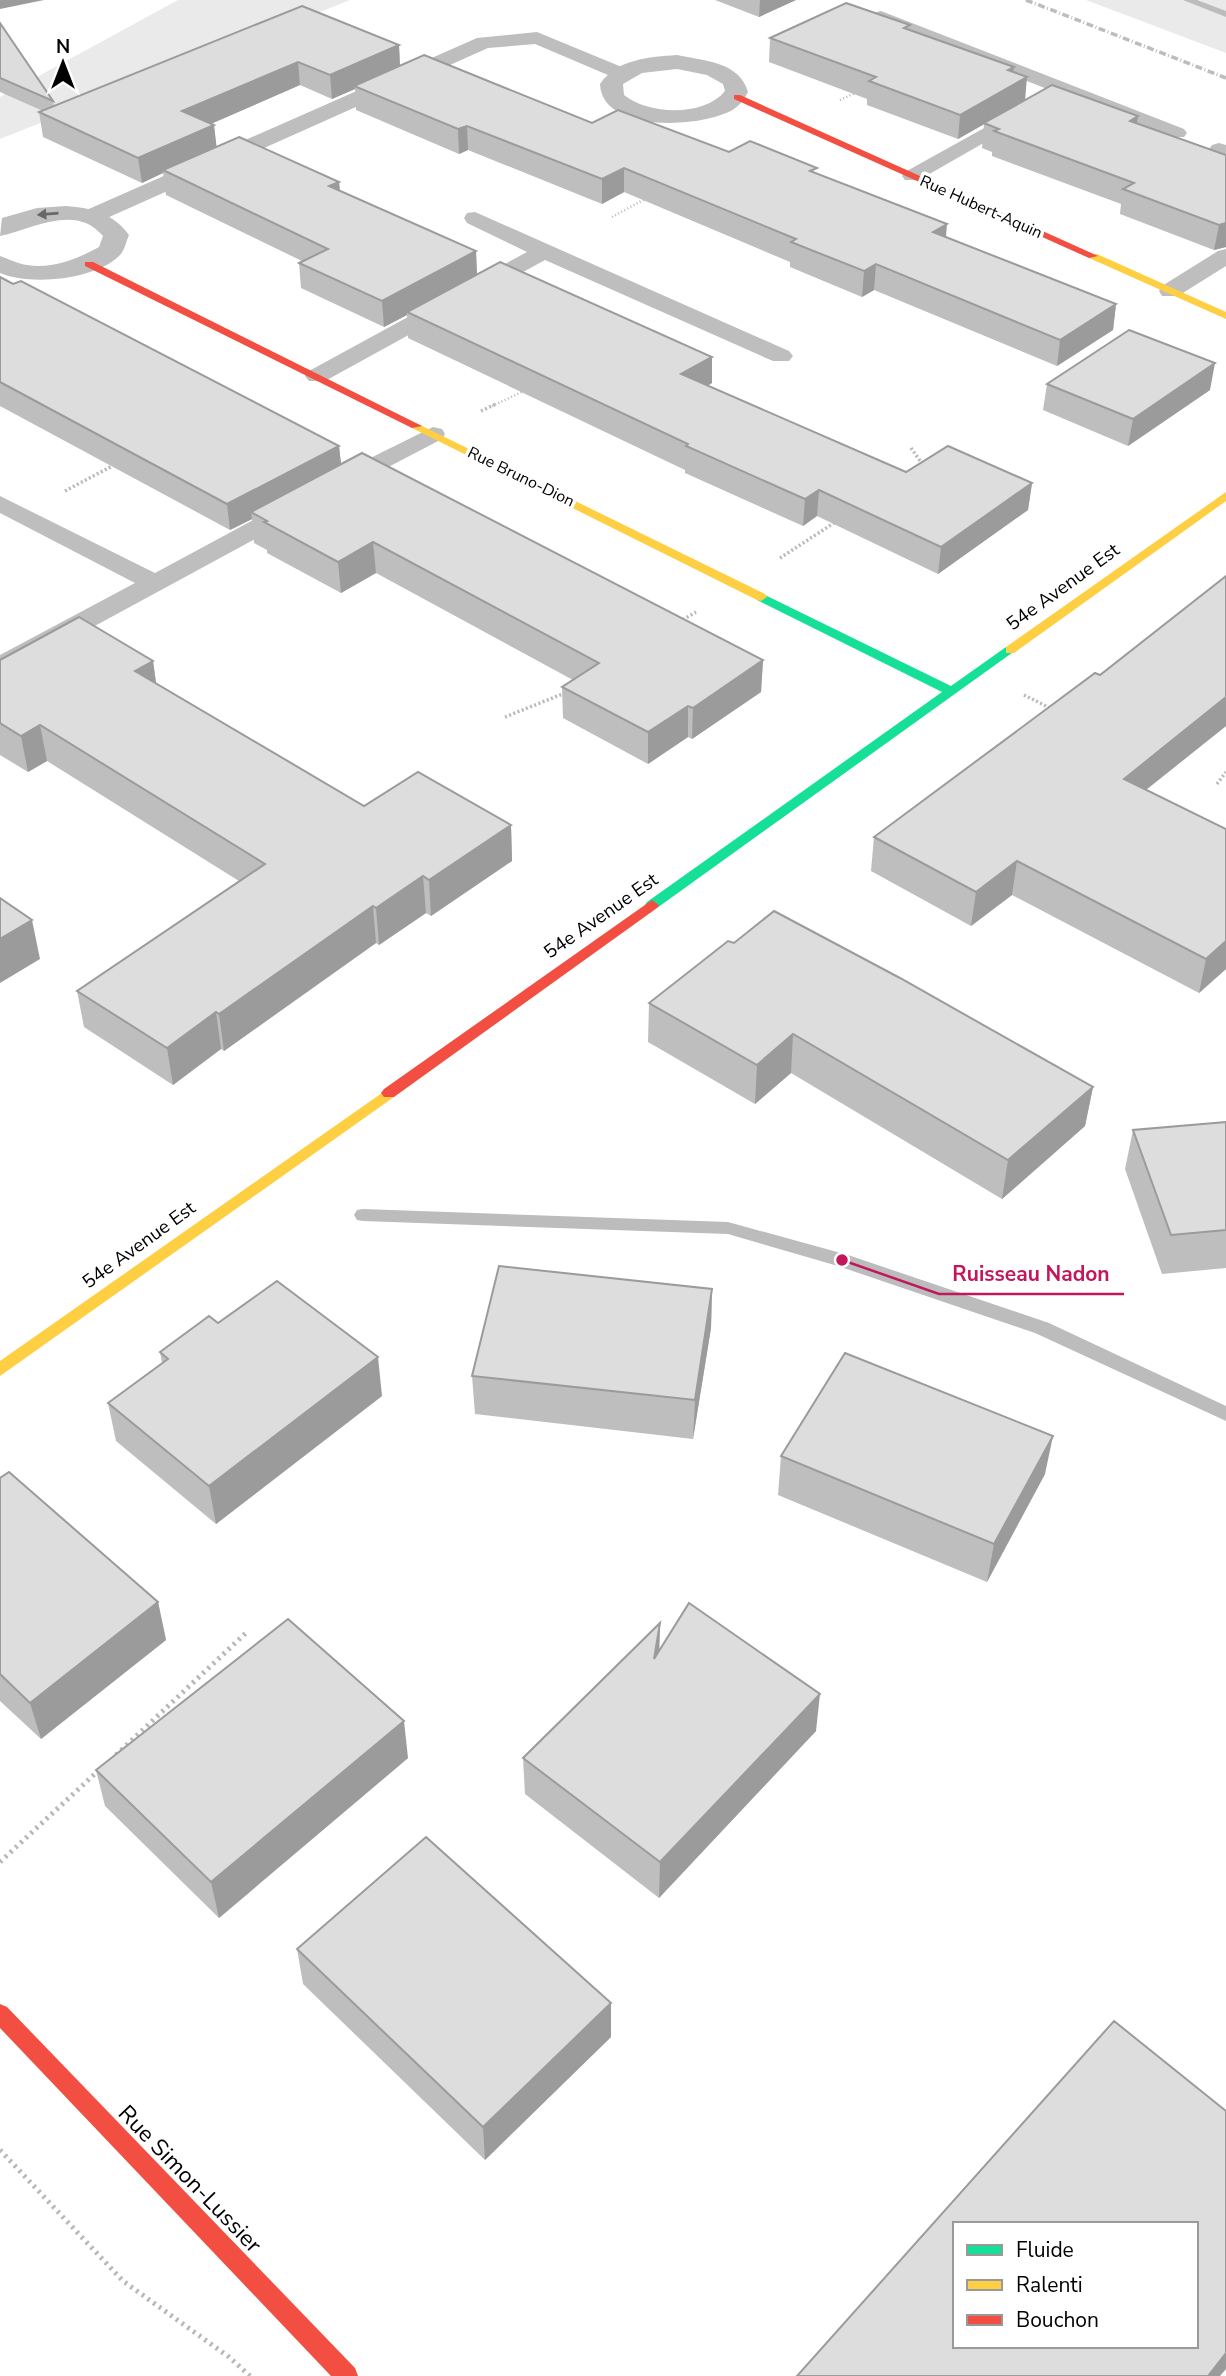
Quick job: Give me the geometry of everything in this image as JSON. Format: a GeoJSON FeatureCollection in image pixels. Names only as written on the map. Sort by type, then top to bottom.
{"type":"FeatureCollection","features":[{"type":"Feature","properties":{"kind":"street"},"geometry":{"type":"LineString","coordinates":[[677,62],[704,65],[722,71],[736,82],[739,92],[727,106],[712,112],[672,117],[649,115],[621,104],[612,95],[611,86],[622,74],[651,64],[677,62]]}},
{"type":"Feature","properties":{"kind":"street","name":"Rue Hubert-Aquin"},"geometry":{"type":"LineString","coordinates":[[737,97],[1226,316]]}},
{"type":"Feature","properties":{"kind":"street"},"geometry":{"type":"LineString","coordinates":[[0,229],[38,215],[64,213],[90,217],[105,223],[116,235],[110,251],[89,264],[59,272],[38,273],[0,264]]}},
{"type":"Feature","properties":{"kind":"street","name":"Rue Bruno-Dion"},"geometry":{"type":"LineString","coordinates":[[89,264],[952,692]]}},
{"type":"Feature","properties":{"kind":"street","name":"54e Avenue Est"},"geometry":{"type":"LineString","coordinates":[[0,1370],[1226,496]]}},
{"type":"Feature","properties":{"kind":"street","name":"Rue Simon-Lussier"},"geometry":{"type":"LineString","coordinates":[[0,2014],[347,2376]]}},
{"type":"Feature","properties":{"kind":"lane"},"geometry":{"type":"LineString","coordinates":[[881,17],[1177,133]]}},
{"type":"Feature","properties":{"kind":"lane"},"geometry":{"type":"LineString","coordinates":[[90,217],[484,42],[537,38],[622,74]]}},
{"type":"Feature","properties":{"kind":"lane"},"geometry":{"type":"LineString","coordinates":[[912,176],[1065,89]]}},
{"type":"Feature","properties":{"kind":"lane"},"geometry":{"type":"LineString","coordinates":[[475,218],[544,253],[781,356]]}},
{"type":"Feature","properties":{"kind":"lane"},"geometry":{"type":"LineString","coordinates":[[317,376],[544,253]]}},
{"type":"Feature","properties":{"kind":"lane"},"geometry":{"type":"LineString","coordinates":[[1170,291],[1226,256]]}},
{"type":"Feature","properties":{"kind":"lane"},"geometry":{"type":"LineString","coordinates":[[0,666],[433,434]]}},
{"type":"Feature","properties":{"kind":"lane"},"geometry":{"type":"LineString","coordinates":[[10,509],[153,582]]}},
{"type":"Feature","properties":{"kind":"path"},"geometry":{"type":"LineString","coordinates":[[433,434],[527,389]]}},
{"type":"Feature","properties":{"kind":"path"},"geometry":{"type":"LineString","coordinates":[[10,509],[127,459]]}},
{"type":"Feature","properties":{"kind":"path"},"geometry":{"type":"LineString","coordinates":[[1019,693],[1056,710]]}},
{"type":"Feature","properties":{"kind":"path"},"geometry":{"type":"LineString","coordinates":[[1217,784],[1226,772]]}},
{"type":"Feature","properties":{"kind":"path"},"geometry":{"type":"LineString","coordinates":[[111,1759],[248,1631]]}},
{"type":"Feature","properties":{"kind":"path"},"geometry":{"type":"LineString","coordinates":[[0,1862],[101,1768]]}},
{"type":"Feature","properties":{"kind":"path"},"geometry":{"type":"LineString","coordinates":[[0,2150],[123,2281],[229,2357],[250,2376]]}},
{"type":"Feature","properties":{"kind":"shaded area"},"geometry":{"type":"Polygon","coordinates":[[[178,0],[350,0],[0,139],[0,97],[178,0]]]}},
{"type":"Feature","properties":{"kind":"shaded area"},"geometry":{"type":"Polygon","coordinates":[[[1086,0],[1226,0],[1226,53],[1086,0]]]}},
{"type":"Feature","properties":{"kind":"building"},"geometry":{"type":"Polygon","coordinates":[[[846,3],[910,25],[904,28],[1014,67],[1008,70],[1027,77],[960,115],[869,81],[876,77],[770,38],[846,3]]]}},
{"type":"Feature","properties":{"kind":"building"},"geometry":{"type":"Polygon","coordinates":[[[302,6],[399,45],[330,75],[298,62],[182,111],[214,125],[138,158],[39,112],[302,6]]]}},
{"type":"Feature","properties":{"kind":"building"},"geometry":{"type":"Polygon","coordinates":[[[0,23],[53,101],[0,78],[0,23]]]}},
{"type":"Feature","properties":{"kind":"building"},"geometry":{"type":"Polygon","coordinates":[[[424,55],[592,123],[618,110],[729,152],[750,141],[817,168],[810,171],[947,224],[933,232],[1116,304],[1060,340],[876,264],[864,271],[791,242],[796,239],[624,168],[602,179],[467,126],[458,129],[354,86],[424,55]]]}},
{"type":"Feature","properties":{"kind":"building"},"geometry":{"type":"Polygon","coordinates":[[[1052,85],[1138,116],[1130,121],[1226,155],[1226,223],[1219,225],[1123,189],[1134,183],[994,131],[999,129],[984,123],[1052,85]]]}},
{"type":"Feature","properties":{"kind":"building"},"geometry":{"type":"Polygon","coordinates":[[[239,137],[339,182],[329,186],[476,251],[382,301],[299,263],[328,249],[163,170],[239,137]]]}},
{"type":"Feature","properties":{"kind":"building"},"geometry":{"type":"Polygon","coordinates":[[[500,262],[712,357],[681,374],[906,472],[948,446],[1032,483],[941,547],[819,490],[805,499],[686,446],[688,444],[407,312],[500,262]]]}},
{"type":"Feature","properties":{"kind":"building"},"geometry":{"type":"Polygon","coordinates":[[[0,277],[13,284],[21,281],[339,446],[227,504],[0,382],[0,277]]]}},
{"type":"Feature","properties":{"kind":"building"},"geometry":{"type":"Polygon","coordinates":[[[1129,330],[1215,363],[1133,419],[1047,384],[1129,330]]]}},
{"type":"Feature","properties":{"kind":"building"},"geometry":{"type":"Polygon","coordinates":[[[362,453],[763,660],[693,708],[688,706],[648,732],[562,687],[599,663],[373,542],[338,562],[264,522],[267,521],[251,512],[362,453]]]}},
{"type":"Feature","properties":{"kind":"building"},"geometry":{"type":"Polygon","coordinates":[[[1226,576],[1226,697],[1124,779],[1226,829],[1226,941],[1206,959],[1017,861],[976,892],[874,837],[1095,673],[1100,675],[1226,576]]]}},
{"type":"Feature","properties":{"kind":"building"},"geometry":{"type":"Polygon","coordinates":[[[79,617],[153,661],[135,671],[364,806],[418,772],[511,825],[429,880],[423,876],[376,908],[373,906],[167,1048],[77,991],[265,864],[40,725],[21,736],[0,723],[0,660],[79,617]]]}},
{"type":"Feature","properties":{"kind":"building"},"geometry":{"type":"Polygon","coordinates":[[[0,898],[32,920],[0,939],[0,898]]]}},
{"type":"Feature","properties":{"kind":"building"},"geometry":{"type":"Polygon","coordinates":[[[774,911],[900,978],[1093,1087],[1008,1160],[793,1034],[757,1065],[649,1003],[728,941],[734,943],[774,911]]]}},
{"type":"Feature","properties":{"kind":"building"},"geometry":{"type":"Polygon","coordinates":[[[1226,1122],[1226,1230],[1171,1235],[1133,1130],[1226,1122]]]}},
{"type":"Feature","properties":{"kind":"building"},"geometry":{"type":"Polygon","coordinates":[[[499,1266],[712,1289],[695,1400],[472,1376],[499,1266]]]}},
{"type":"Feature","properties":{"kind":"building"},"geometry":{"type":"Polygon","coordinates":[[[277,1281],[378,1357],[209,1486],[108,1403],[168,1359],[160,1352],[209,1316],[218,1323],[277,1281]]]}},
{"type":"Feature","properties":{"kind":"building"},"geometry":{"type":"Polygon","coordinates":[[[845,1353],[1053,1436],[994,1544],[781,1456],[845,1353]]]}},
{"type":"Feature","properties":{"kind":"building"},"geometry":{"type":"Polygon","coordinates":[[[9,1472],[158,1602],[30,1703],[0,1674],[0,1478],[9,1472]]]}},
{"type":"Feature","properties":{"kind":"building"},"geometry":{"type":"Polygon","coordinates":[[[689,1603],[820,1694],[660,1862],[523,1758],[660,1623],[654,1659],[689,1603]]]}},
{"type":"Feature","properties":{"kind":"building"},"geometry":{"type":"Polygon","coordinates":[[[288,1619],[404,1721],[211,1882],[96,1770],[288,1619]]]}},
{"type":"Feature","properties":{"kind":"building"},"geometry":{"type":"Polygon","coordinates":[[[426,1837],[611,2003],[483,2127],[297,1949],[426,1837]]]}},
{"type":"Feature","properties":{"kind":"building"},"geometry":{"type":"Polygon","coordinates":[[[1114,2021],[1226,2111],[1226,2353],[1208,2376],[797,2376],[1114,2021]]]}},
{"type":"Feature","properties":{"kind":"waterway"},"geometry":{"type":"LineString","coordinates":[[1188,0],[1226,14]]}},
{"type":"Feature","properties":{"kind":"waterway"},"geometry":{"type":"LineString","coordinates":[[363,1215],[728,1228],[842,1260],[1042,1328],[1226,1414]]}},
{"type":"Feature","properties":{"kind":"railway"},"geometry":{"type":"LineString","coordinates":[[1026,0],[1226,78]]}},
{"type":"Feature","properties":{"kind":"traffic: fast"},"geometry":{"type":"LineString","coordinates":[[761,597],[952,692]]}},
{"type":"Feature","properties":{"kind":"traffic: fast"},"geometry":{"type":"LineString","coordinates":[[652,905],[1010,650]]}},
{"type":"Feature","properties":{"kind":"traffic: slow"},"geometry":{"type":"LineString","coordinates":[[1093,256],[1226,316]]}},
{"type":"Feature","properties":{"kind":"traffic: slow"},"geometry":{"type":"LineString","coordinates":[[416,426],[761,597]]}},
{"type":"Feature","properties":{"kind":"traffic: slow"},"geometry":{"type":"LineString","coordinates":[[1010,650],[1226,496]]}},
{"type":"Feature","properties":{"kind":"traffic: slow"},"geometry":{"type":"LineString","coordinates":[[0,1370],[389,1093]]}},
{"type":"Feature","properties":{"kind":"traffic: jam"},"geometry":{"type":"LineString","coordinates":[[737,97],[1093,256]]}},
{"type":"Feature","properties":{"kind":"traffic: jam"},"geometry":{"type":"LineString","coordinates":[[89,264],[416,426]]}},
{"type":"Feature","properties":{"kind":"traffic: jam"},"geometry":{"type":"LineString","coordinates":[[389,1093],[652,905]]}},
{"type":"Feature","properties":{"kind":"traffic: jam"},"geometry":{"type":"LineString","coordinates":[[0,2014],[347,2376]]}},
{"type":"Feature","properties":{"kind":"place","name":"Ruisseau Nadon"},"geometry":{"type":"Point","coordinates":[842,1260]}}]}
